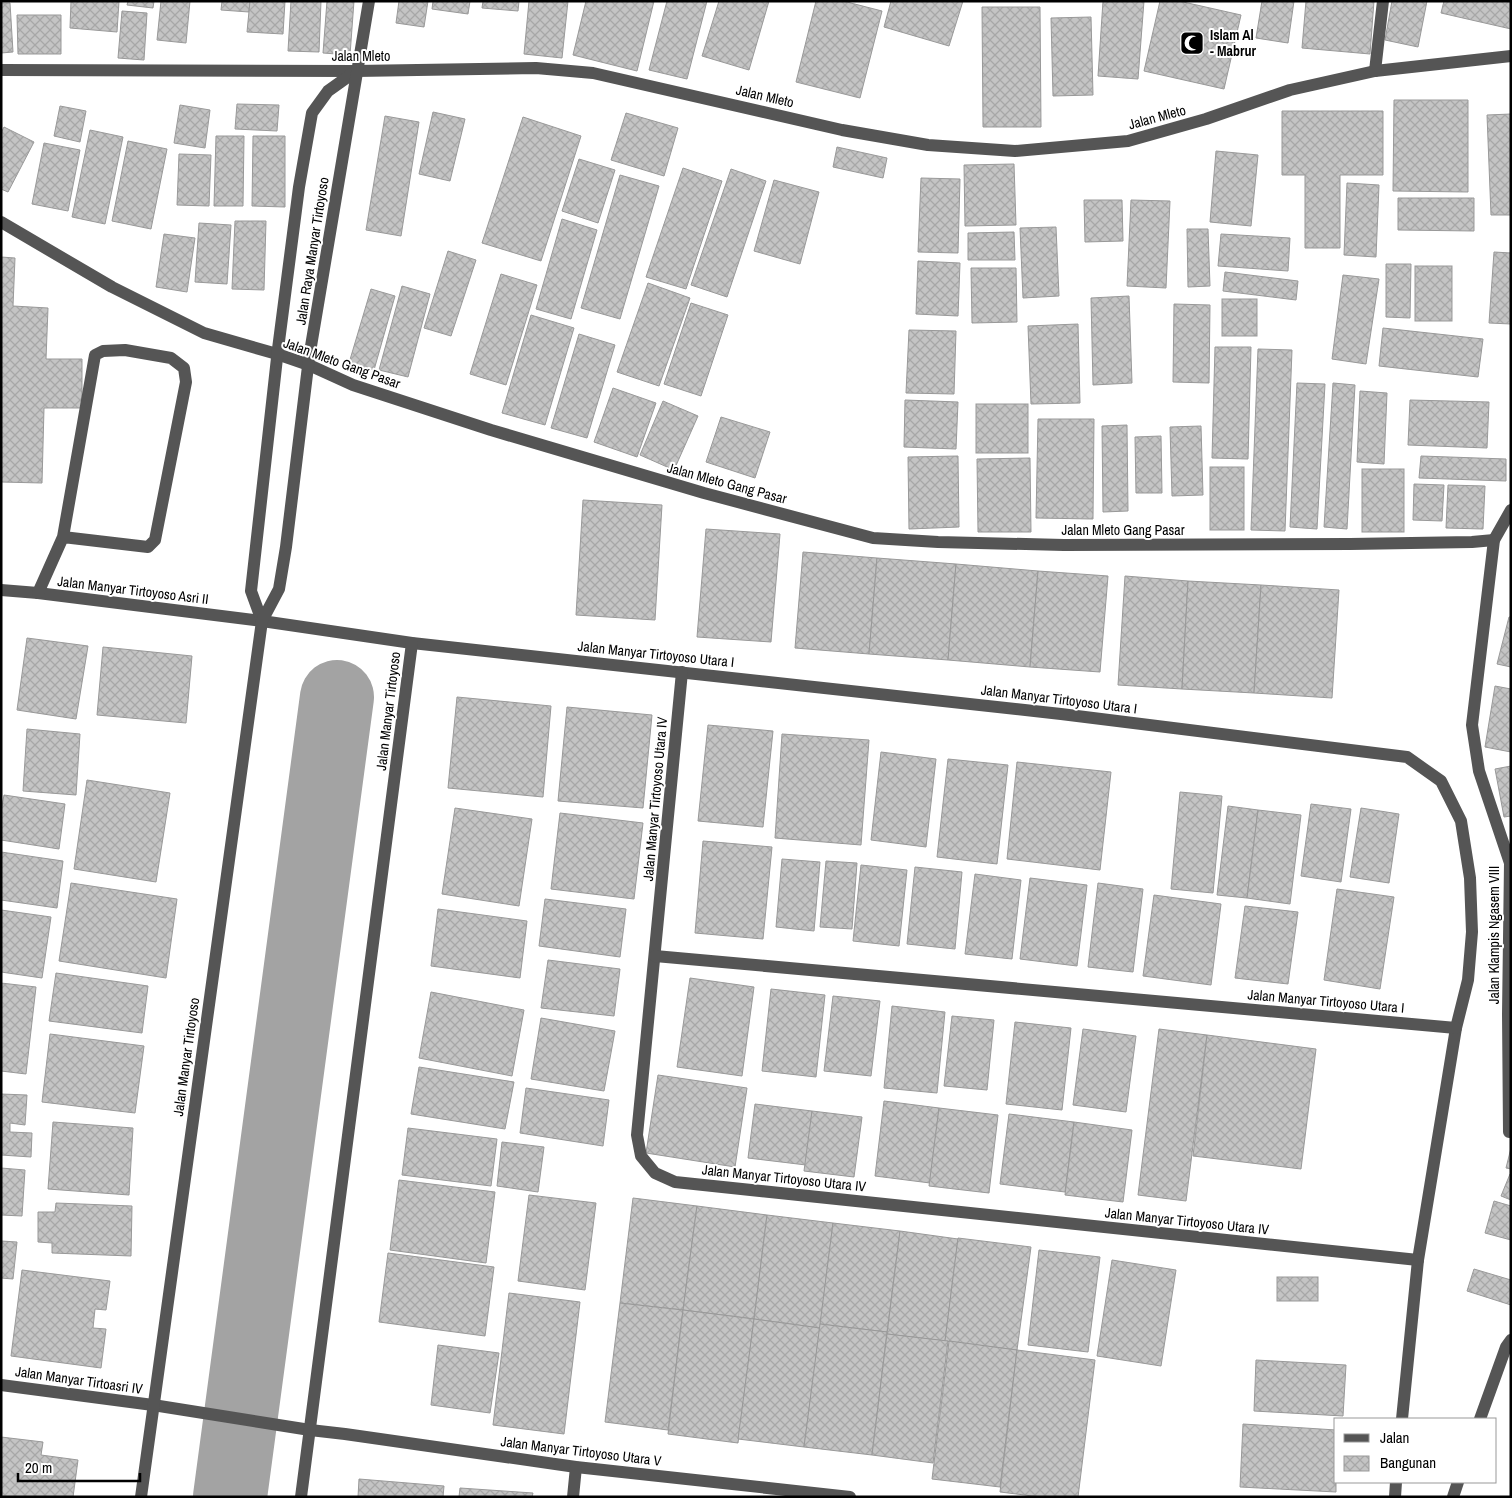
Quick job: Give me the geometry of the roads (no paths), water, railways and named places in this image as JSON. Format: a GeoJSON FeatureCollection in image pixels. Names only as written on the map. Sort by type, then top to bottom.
{"type":"FeatureCollection","features":[{"type":"Feature","properties":{"kind":"street","name":"Jalan Raya Manyar Tirtoyoso"},"geometry":{"type":"LineString","coordinates":[[262,621],[279,589],[308,365],[368,1]]}},
{"type":"Feature","properties":{"kind":"street"},"geometry":{"type":"LineString","coordinates":[[1375,70],[1383,1]]}},
{"type":"Feature","properties":{"kind":"street","name":"Jalan Mleto"},"geometry":{"type":"LineString","coordinates":[[1,70],[356,71],[536,68],[593,73],[842,130],[928,145],[1015,151],[1128,141],[1206,119],[1290,90],[1375,70],[1511,56]]}},
{"type":"Feature","properties":{"kind":"street"},"geometry":{"type":"LineString","coordinates":[[262,621],[251,591],[277,354],[299,188],[312,113],[328,91],[356,71]]}},
{"type":"Feature","properties":{"kind":"street","name":"Jalan Mleto Gang Pasar"},"geometry":{"type":"LineString","coordinates":[[1,222],[112,288],[204,333],[277,354],[308,365],[353,385],[491,430],[704,493],[873,538],[938,542],[1064,545],[1350,544],[1494,540]]}},
{"type":"Feature","properties":{"kind":"street"},"geometry":{"type":"LineString","coordinates":[[38,593],[63,537],[95,355],[104,351],[124,350],[171,358],[184,368],[186,382],[155,540],[148,547],[63,537]]}},
{"type":"Feature","properties":{"kind":"street","name":"Jalan Klampis Ngasem VIII"},"geometry":{"type":"LineString","coordinates":[[1509,1132],[1510,863],[1479,771],[1472,725],[1494,540],[1511,510]]}},
{"type":"Feature","properties":{"kind":"street","name":"Jalan Manyar Tirtoyoso Asri II"},"geometry":{"type":"LineString","coordinates":[[1,590],[262,621],[412,643]]}},
{"type":"Feature","properties":{"kind":"street","name":"Jalan Manyar Tirtoyoso"},"geometry":{"type":"LineString","coordinates":[[141,1497],[262,621]]}},
{"type":"Feature","properties":{"kind":"street","name":"Jalan Manyar Tirtoyoso"},"geometry":{"type":"LineString","coordinates":[[301,1497],[412,643]]}},
{"type":"Feature","properties":{"kind":"street","name":"Jalan Manyar Tirtoyoso Utara I"},"geometry":{"type":"LineString","coordinates":[[412,643],[1061,714],[1407,757],[1441,781],[1461,820],[1470,878],[1472,932],[1468,980],[1456,1028],[1418,1260],[1402,1418]]}},
{"type":"Feature","properties":{"kind":"street","name":"Jalan Manyar Tirtoyoso Utara IV"},"geometry":{"type":"LineString","coordinates":[[682,672],[656,956],[637,1135],[640,1156],[655,1174],[675,1182],[1418,1260]]}},
{"type":"Feature","properties":{"kind":"street","name":"Jalan Manyar Tirtoyoso Utara I"},"geometry":{"type":"LineString","coordinates":[[656,956],[1456,1028]]}},
{"type":"Feature","properties":{"kind":"street"},"geometry":{"type":"LineString","coordinates":[[1480,1418],[1506,1347],[1511,1340]]}},
{"type":"Feature","properties":{"kind":"street","name":"Jalan Manyar Tirtoasri IV"},"geometry":{"type":"LineString","coordinates":[[1,1384],[153,1405]]}},
{"type":"Feature","properties":{"kind":"street"},"geometry":{"type":"LineString","coordinates":[[153,1405],[310,1430]]}},
{"type":"Feature","properties":{"kind":"street","name":"Jalan Manyar Tirtoyoso Utara V"},"geometry":{"type":"LineString","coordinates":[[310,1430],[576,1466],[850,1497]]}},
{"type":"Feature","properties":{"kind":"street"},"geometry":{"type":"LineString","coordinates":[[573,1497],[576,1466]]}},
{"type":"Feature","properties":{"kind":"street"},"geometry":{"type":"LineString","coordinates":[[1395,1497],[1396,1483]]}},
{"type":"Feature","properties":{"kind":"street"},"geometry":{"type":"LineString","coordinates":[[1453,1497],[1458,1483]]}},
{"type":"Feature","properties":{"kind":"waterway"},"geometry":{"type":"LineString","coordinates":[[230,1497],[337,697]]}},
{"type":"Feature","properties":{"kind":"place","name":"Islam Al - Mabrur"},"geometry":{"type":"Point","coordinates":[1192,43]}}]}
